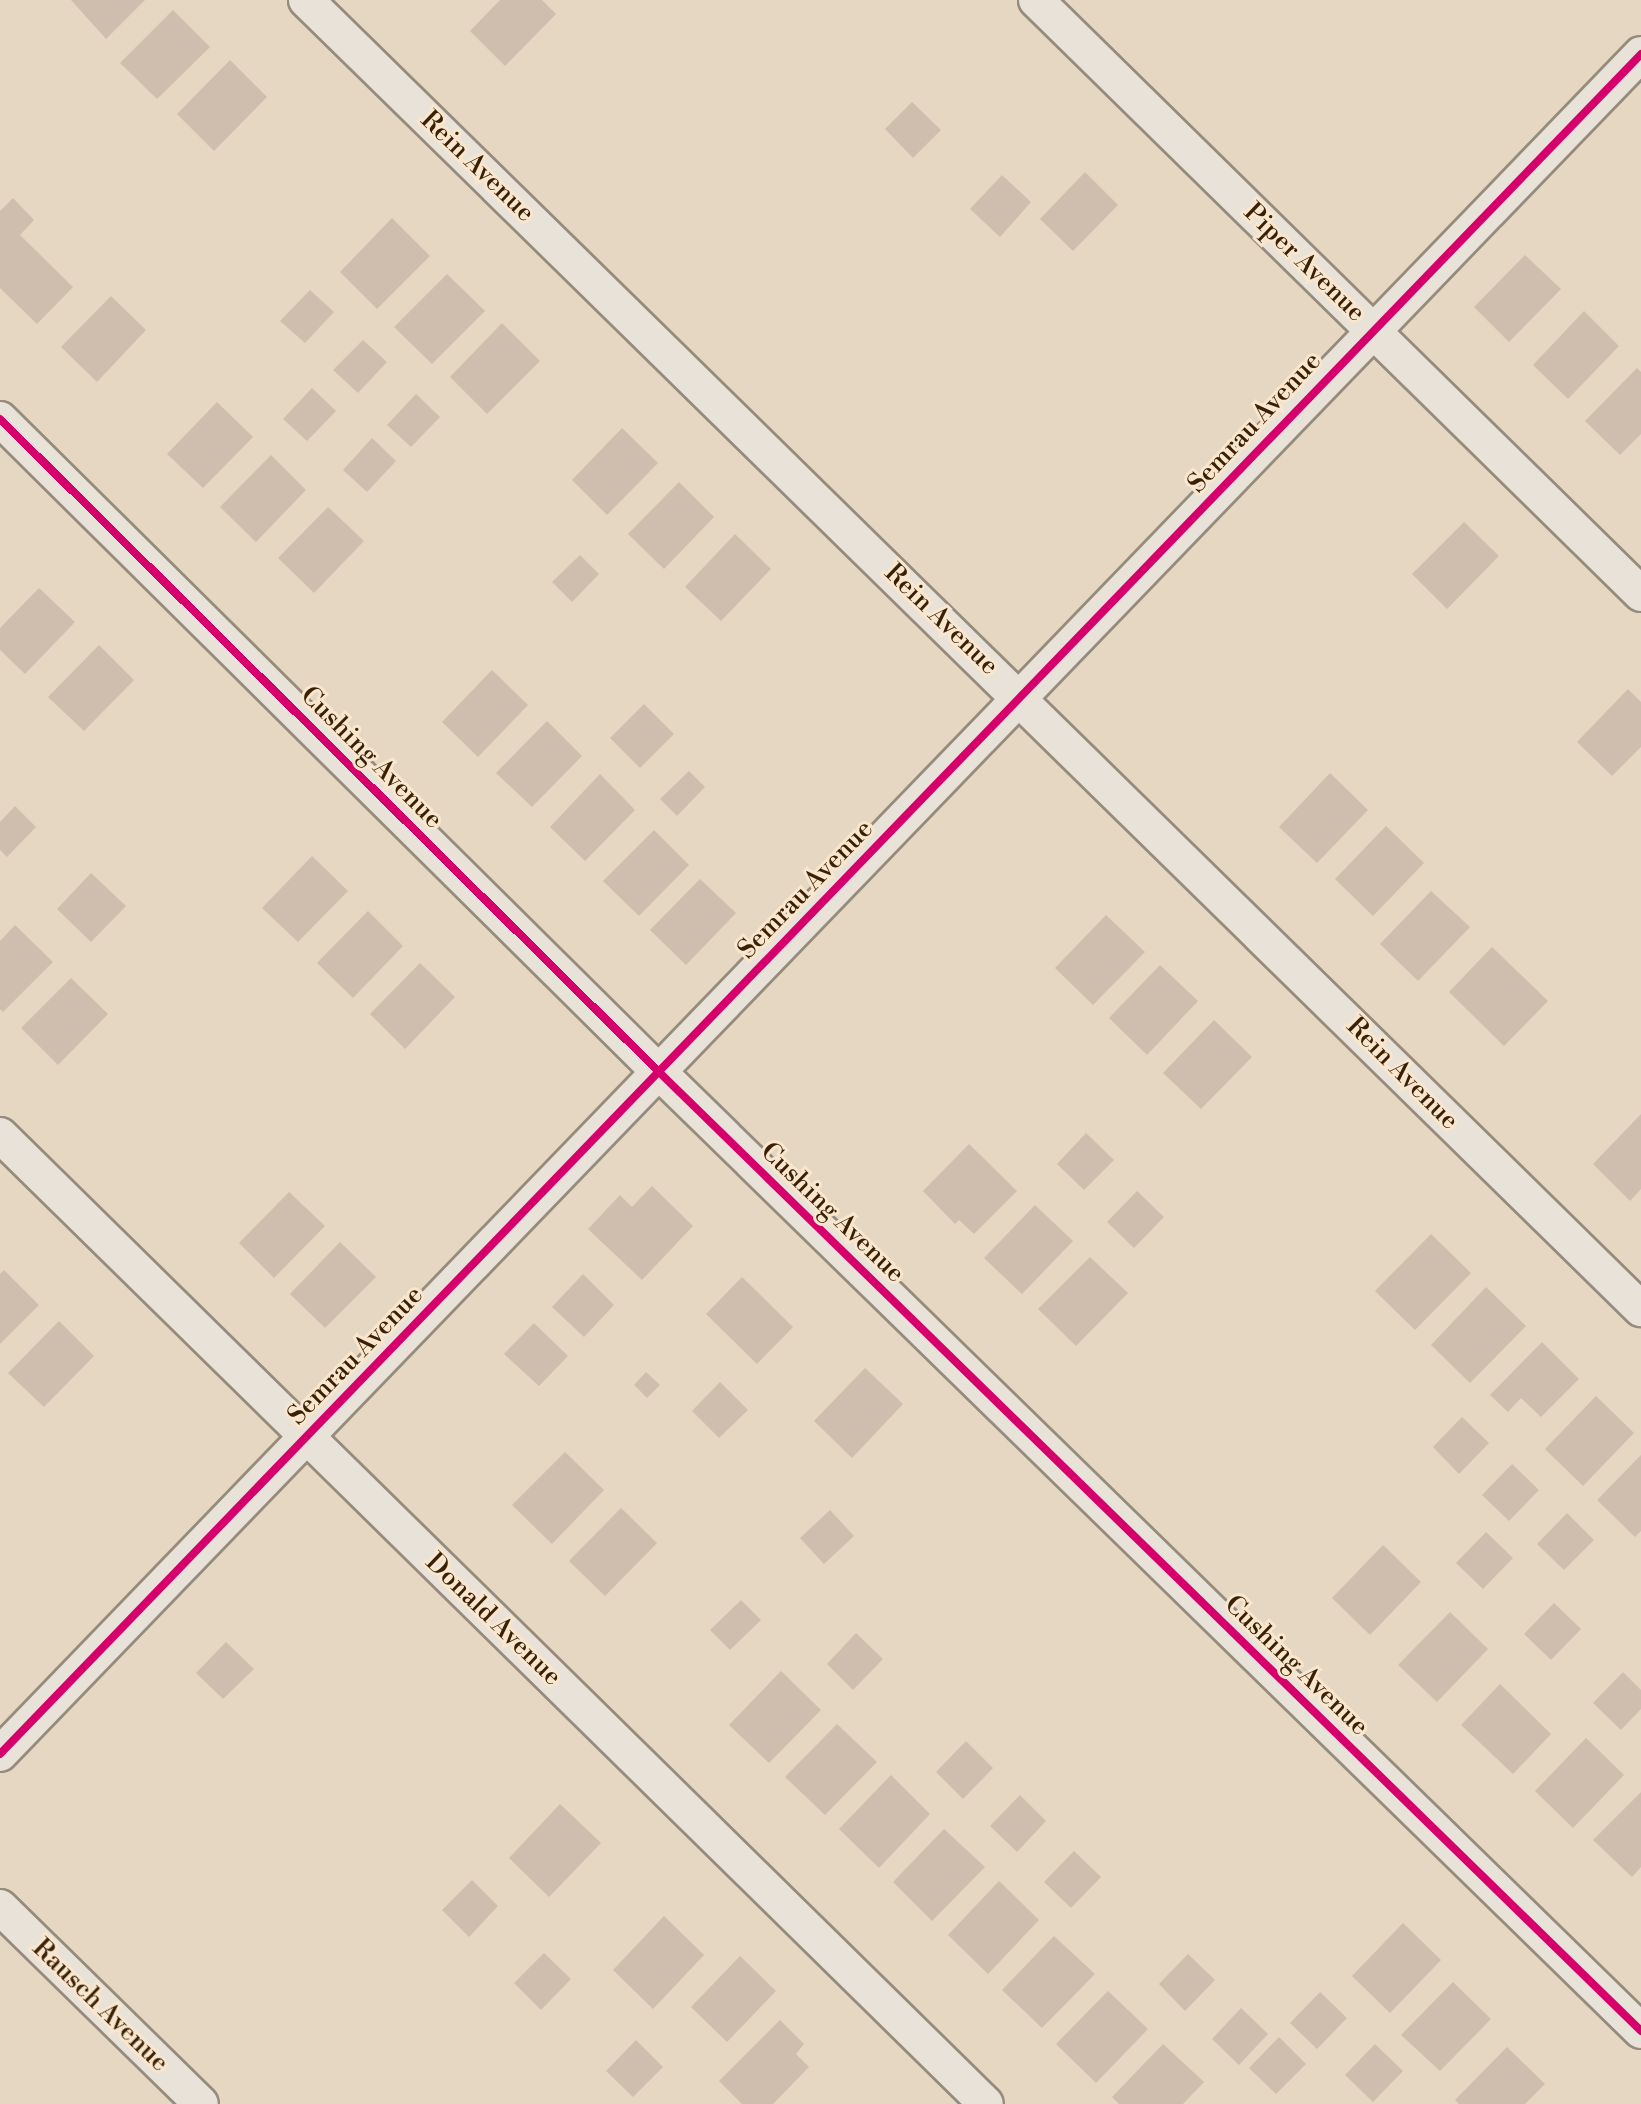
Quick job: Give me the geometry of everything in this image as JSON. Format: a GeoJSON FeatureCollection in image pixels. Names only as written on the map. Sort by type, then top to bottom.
{"type":"FeatureCollection","features":[{"type":"Feature","properties":{"kind":"street","name":"Rein Avenue"},"geometry":{"type":"LineString","coordinates":[[306,0],[1641,1309]]}},
{"type":"Feature","properties":{"kind":"street","name":"Piper Avenue"},"geometry":{"type":"LineString","coordinates":[[1036,0],[1641,594]]}},
{"type":"Feature","properties":{"kind":"street","name":"Semrau Avenue"},"geometry":{"type":"LineString","coordinates":[[0,1754],[1021,699],[1371,330],[1641,54]]}},
{"type":"Feature","properties":{"kind":"street","name":"Cushing Avenue"},"geometry":{"type":"LineString","coordinates":[[0,419],[658,1071],[1641,2031]]}},
{"type":"Feature","properties":{"kind":"street","name":"Donald Avenue"},"geometry":{"type":"LineString","coordinates":[[0,1135],[986,2104]]}},
{"type":"Feature","properties":{"kind":"street","name":"Rausch Avenue"},"geometry":{"type":"LineString","coordinates":[[0,1907],[201,2104]]}},
{"type":"Feature","properties":{"kind":"building"},"geometry":{"type":"Polygon","coordinates":[[[71,0],[145,0],[106,39],[71,0]]]}},
{"type":"Feature","properties":{"kind":"building"},"geometry":{"type":"Polygon","coordinates":[[[500,0],[542,0],[556,14],[505,66],[470,31],[500,0]]]}},
{"type":"Feature","properties":{"kind":"building"},"geometry":{"type":"Polygon","coordinates":[[[173,10],[210,47],[157,99],[120,63],[173,10]]]}},
{"type":"Feature","properties":{"kind":"building"},"geometry":{"type":"Polygon","coordinates":[[[230,60],[267,97],[214,151],[177,114],[230,60]]]}},
{"type":"Feature","properties":{"kind":"building"},"geometry":{"type":"Polygon","coordinates":[[[912,102],[941,130],[913,158],[885,129],[912,102]]]}},
{"type":"Feature","properties":{"kind":"building"},"geometry":{"type":"Polygon","coordinates":[[[1085,172],[1118,205],[1073,251],[1040,219],[1085,172]]]}},
{"type":"Feature","properties":{"kind":"building"},"geometry":{"type":"Polygon","coordinates":[[[1002,175],[1031,202],[1000,237],[970,209],[1002,175]]]}},
{"type":"Feature","properties":{"kind":"building"},"geometry":{"type":"Polygon","coordinates":[[[13,198],[34,220],[20,235],[73,287],[37,324],[0,288],[0,211],[13,198]]]}},
{"type":"Feature","properties":{"kind":"building"},"geometry":{"type":"Polygon","coordinates":[[[392,218],[430,256],[377,309],[340,272],[392,218]]]}},
{"type":"Feature","properties":{"kind":"building"},"geometry":{"type":"Polygon","coordinates":[[[1525,255],[1561,289],[1509,342],[1474,307],[1525,255]]]}},
{"type":"Feature","properties":{"kind":"building"},"geometry":{"type":"Polygon","coordinates":[[[447,274],[485,311],[432,364],[394,327],[447,274]]]}},
{"type":"Feature","properties":{"kind":"building"},"geometry":{"type":"Polygon","coordinates":[[[310,290],[334,312],[305,343],[280,321],[310,290]]]}},
{"type":"Feature","properties":{"kind":"building"},"geometry":{"type":"Polygon","coordinates":[[[111,296],[146,330],[97,382],[61,347],[111,296]]]}},
{"type":"Feature","properties":{"kind":"building"},"geometry":{"type":"Polygon","coordinates":[[[1584,311],[1619,346],[1568,399],[1533,365],[1584,311]]]}},
{"type":"Feature","properties":{"kind":"building"},"geometry":{"type":"Polygon","coordinates":[[[502,323],[540,361],[487,414],[450,377],[502,323]]]}},
{"type":"Feature","properties":{"kind":"building"},"geometry":{"type":"Polygon","coordinates":[[[363,340],[387,362],[358,393],[333,370],[363,340]]]}},
{"type":"Feature","properties":{"kind":"building"},"geometry":{"type":"Polygon","coordinates":[[[1637,368],[1641,372],[1641,434],[1620,455],[1585,421],[1637,368]]]}},
{"type":"Feature","properties":{"kind":"building"},"geometry":{"type":"Polygon","coordinates":[[[312,388],[336,411],[307,441],[283,419],[312,388]]]}},
{"type":"Feature","properties":{"kind":"building"},"geometry":{"type":"Polygon","coordinates":[[[416,394],[440,417],[411,447],[387,425],[416,394]]]}},
{"type":"Feature","properties":{"kind":"building"},"geometry":{"type":"Polygon","coordinates":[[[217,402],[253,437],[203,488],[167,454],[217,402]]]}},
{"type":"Feature","properties":{"kind":"building"},"geometry":{"type":"Polygon","coordinates":[[[622,428],[658,463],[607,515],[572,480],[622,428]]]}},
{"type":"Feature","properties":{"kind":"building"},"geometry":{"type":"Polygon","coordinates":[[[372,438],[396,461],[367,492],[343,470],[372,438]]]}},
{"type":"Feature","properties":{"kind":"building"},"geometry":{"type":"Polygon","coordinates":[[[271,455],[306,490],[256,542],[220,507],[271,455]]]}},
{"type":"Feature","properties":{"kind":"building"},"geometry":{"type":"Polygon","coordinates":[[[679,482],[714,517],[664,569],[628,534],[679,482]]]}},
{"type":"Feature","properties":{"kind":"building"},"geometry":{"type":"Polygon","coordinates":[[[328,507],[364,541],[314,593],[278,558],[328,507]]]}},
{"type":"Feature","properties":{"kind":"building"},"geometry":{"type":"Polygon","coordinates":[[[1464,522],[1499,556],[1447,609],[1412,574],[1464,522]]]}},
{"type":"Feature","properties":{"kind":"building"},"geometry":{"type":"Polygon","coordinates":[[[735,534],[771,569],[721,621],[685,587],[735,534]]]}},
{"type":"Feature","properties":{"kind":"building"},"geometry":{"type":"Polygon","coordinates":[[[580,555],[599,574],[572,602],[552,582],[580,555]]]}},
{"type":"Feature","properties":{"kind":"building"},"geometry":{"type":"Polygon","coordinates":[[[39,588],[75,622],[25,674],[0,650],[0,628],[39,588]]]}},
{"type":"Feature","properties":{"kind":"building"},"geometry":{"type":"Polygon","coordinates":[[[99,645],[134,680],[84,731],[48,697],[99,645]]]}},
{"type":"Feature","properties":{"kind":"building"},"geometry":{"type":"Polygon","coordinates":[[[492,670],[528,705],[478,757],[442,722],[492,670]]]}},
{"type":"Feature","properties":{"kind":"building"},"geometry":{"type":"Polygon","coordinates":[[[1628,689],[1641,702],[1641,747],[1612,776],[1577,742],[1628,689]]]}},
{"type":"Feature","properties":{"kind":"building"},"geometry":{"type":"Polygon","coordinates":[[[644,704],[674,734],[640,768],[610,738],[644,704]]]}},
{"type":"Feature","properties":{"kind":"building"},"geometry":{"type":"Polygon","coordinates":[[[547,721],[582,756],[532,807],[496,773],[547,721]]]}},
{"type":"Feature","properties":{"kind":"building"},"geometry":{"type":"Polygon","coordinates":[[[689,771],[705,787],[677,816],[660,799],[689,771]]]}},
{"type":"Feature","properties":{"kind":"building"},"geometry":{"type":"Polygon","coordinates":[[[1330,773],[1368,810],[1317,863],[1279,827],[1330,773]]]}},
{"type":"Feature","properties":{"kind":"building"},"geometry":{"type":"Polygon","coordinates":[[[600,774],[635,810],[585,861],[550,827],[600,774]]]}},
{"type":"Feature","properties":{"kind":"building"},"geometry":{"type":"Polygon","coordinates":[[[15,806],[36,827],[7,857],[0,850],[0,822],[15,806]]]}},
{"type":"Feature","properties":{"kind":"building"},"geometry":{"type":"Polygon","coordinates":[[[1386,826],[1424,863],[1373,916],[1335,879],[1386,826]]]}},
{"type":"Feature","properties":{"kind":"building"},"geometry":{"type":"Polygon","coordinates":[[[654,830],[689,865],[639,916],[603,881],[654,830]]]}},
{"type":"Feature","properties":{"kind":"building"},"geometry":{"type":"Polygon","coordinates":[[[312,856],[348,891],[298,942],[262,908],[312,856]]]}},
{"type":"Feature","properties":{"kind":"building"},"geometry":{"type":"Polygon","coordinates":[[[91,873],[126,906],[91,942],[57,909],[91,873]]]}},
{"type":"Feature","properties":{"kind":"building"},"geometry":{"type":"Polygon","coordinates":[[[700,879],[736,913],[686,965],[650,930],[700,879]]]}},
{"type":"Feature","properties":{"kind":"building"},"geometry":{"type":"Polygon","coordinates":[[[1431,891],[1470,927],[1418,981],[1380,944],[1431,891]]]}},
{"type":"Feature","properties":{"kind":"building"},"geometry":{"type":"Polygon","coordinates":[[[368,911],[403,946],[353,998],[317,963],[368,911]]]}},
{"type":"Feature","properties":{"kind":"building"},"geometry":{"type":"Polygon","coordinates":[[[1106,915],[1145,952],[1093,1005],[1055,968],[1106,915]]]}},
{"type":"Feature","properties":{"kind":"building"},"geometry":{"type":"Polygon","coordinates":[[[15,925],[53,962],[3,1012],[0,1009],[0,941],[15,925]]]}},
{"type":"Feature","properties":{"kind":"building"},"geometry":{"type":"Polygon","coordinates":[[[1492,947],[1548,1001],[1504,1046],[1449,992],[1492,947]]]}},
{"type":"Feature","properties":{"kind":"building"},"geometry":{"type":"Polygon","coordinates":[[[420,963],[455,997],[405,1049],[370,1014],[420,963]]]}},
{"type":"Feature","properties":{"kind":"building"},"geometry":{"type":"Polygon","coordinates":[[[1160,965],[1198,1001],[1147,1055],[1109,1018],[1160,965]]]}},
{"type":"Feature","properties":{"kind":"building"},"geometry":{"type":"Polygon","coordinates":[[[71,978],[108,1014],[58,1065],[21,1028],[71,978]]]}},
{"type":"Feature","properties":{"kind":"building"},"geometry":{"type":"Polygon","coordinates":[[[1214,1020],[1252,1057],[1201,1109],[1163,1073],[1214,1020]]]}},
{"type":"Feature","properties":{"kind":"building"},"geometry":{"type":"Polygon","coordinates":[[[1641,1114],[1641,1189],[1630,1201],[1593,1164],[1641,1114]]]}},
{"type":"Feature","properties":{"kind":"building"},"geometry":{"type":"Polygon","coordinates":[[[1086,1133],[1114,1160],[1084,1190],[1057,1164],[1086,1133]]]}},
{"type":"Feature","properties":{"kind":"building"},"geometry":{"type":"Polygon","coordinates":[[[969,1144],[1017,1191],[974,1234],[959,1220],[955,1224],[923,1191],[969,1144]]]}},
{"type":"Feature","properties":{"kind":"building"},"geometry":{"type":"Polygon","coordinates":[[[652,1186],[693,1226],[642,1280],[588,1229],[620,1195],[632,1207],[652,1186]]]}},
{"type":"Feature","properties":{"kind":"building"},"geometry":{"type":"Polygon","coordinates":[[[1137,1191],[1164,1217],[1134,1248],[1107,1222],[1137,1191]]]}},
{"type":"Feature","properties":{"kind":"building"},"geometry":{"type":"Polygon","coordinates":[[[289,1192],[325,1226],[274,1278],[239,1243],[289,1192]]]}},
{"type":"Feature","properties":{"kind":"building"},"geometry":{"type":"Polygon","coordinates":[[[1035,1205],[1073,1241],[1022,1294],[984,1258],[1035,1205]]]}},
{"type":"Feature","properties":{"kind":"building"},"geometry":{"type":"Polygon","coordinates":[[[1431,1234],[1471,1273],[1415,1330],[1375,1291],[1431,1234]]]}},
{"type":"Feature","properties":{"kind":"building"},"geometry":{"type":"Polygon","coordinates":[[[340,1242],[376,1277],[325,1328],[290,1294],[340,1242]]]}},
{"type":"Feature","properties":{"kind":"building"},"geometry":{"type":"Polygon","coordinates":[[[1090,1257],[1128,1293],[1076,1346],[1038,1309],[1090,1257]]]}},
{"type":"Feature","properties":{"kind":"building"},"geometry":{"type":"Polygon","coordinates":[[[4,1270],[39,1305],[0,1344],[0,1274],[4,1270]]]}},
{"type":"Feature","properties":{"kind":"building"},"geometry":{"type":"Polygon","coordinates":[[[583,1274],[614,1305],[584,1337],[552,1307],[583,1274]]]}},
{"type":"Feature","properties":{"kind":"building"},"geometry":{"type":"Polygon","coordinates":[[[742,1277],[793,1327],[757,1364],[706,1314],[742,1277]]]}},
{"type":"Feature","properties":{"kind":"building"},"geometry":{"type":"Polygon","coordinates":[[[1486,1287],[1526,1326],[1470,1383],[1431,1345],[1486,1287]]]}},
{"type":"Feature","properties":{"kind":"building"},"geometry":{"type":"Polygon","coordinates":[[[59,1321],[94,1356],[44,1407],[8,1373],[59,1321]]]}},
{"type":"Feature","properties":{"kind":"building"},"geometry":{"type":"Polygon","coordinates":[[[534,1323],[568,1356],[539,1386],[504,1354],[534,1323]]]}},
{"type":"Feature","properties":{"kind":"building"},"geometry":{"type":"Polygon","coordinates":[[[1542,1342],[1579,1379],[1541,1417],[1521,1398],[1508,1412],[1490,1395],[1542,1342]]]}},
{"type":"Feature","properties":{"kind":"building"},"geometry":{"type":"Polygon","coordinates":[[[865,1368],[903,1404],[852,1458],[814,1421],[865,1368]]]}},
{"type":"Feature","properties":{"kind":"building"},"geometry":{"type":"Polygon","coordinates":[[[646,1372],[660,1385],[647,1398],[634,1385],[646,1372]]]}},
{"type":"Feature","properties":{"kind":"building"},"geometry":{"type":"Polygon","coordinates":[[[720,1382],[748,1410],[719,1438],[692,1411],[720,1382]]]}},
{"type":"Feature","properties":{"kind":"building"},"geometry":{"type":"Polygon","coordinates":[[[1596,1396],[1634,1433],[1583,1486],[1545,1449],[1596,1396]]]}},
{"type":"Feature","properties":{"kind":"building"},"geometry":{"type":"Polygon","coordinates":[[[1462,1417],[1489,1443],[1459,1474],[1433,1447],[1462,1417]]]}},
{"type":"Feature","properties":{"kind":"building"},"geometry":{"type":"Polygon","coordinates":[[[565,1452],[604,1490],[552,1544],[512,1505],[565,1452]]]}},
{"type":"Feature","properties":{"kind":"building"},"geometry":{"type":"Polygon","coordinates":[[[1641,1455],[1641,1531],[1635,1537],[1597,1500],[1641,1455]]]}},
{"type":"Feature","properties":{"kind":"building"},"geometry":{"type":"Polygon","coordinates":[[[1512,1464],[1539,1490],[1509,1521],[1482,1495],[1512,1464]]]}},
{"type":"Feature","properties":{"kind":"building"},"geometry":{"type":"Polygon","coordinates":[[[621,1508],[657,1543],[605,1596],[569,1561],[621,1508]]]}},
{"type":"Feature","properties":{"kind":"building"},"geometry":{"type":"Polygon","coordinates":[[[830,1510],[854,1536],[824,1564],[800,1538],[830,1510]]]}},
{"type":"Feature","properties":{"kind":"building"},"geometry":{"type":"Polygon","coordinates":[[[1567,1513],[1594,1540],[1564,1570],[1537,1544],[1567,1513]]]}},
{"type":"Feature","properties":{"kind":"building"},"geometry":{"type":"Polygon","coordinates":[[[1486,1532],[1513,1558],[1483,1589],[1456,1563],[1486,1532]]]}},
{"type":"Feature","properties":{"kind":"building"},"geometry":{"type":"Polygon","coordinates":[[[1383,1545],[1421,1582],[1370,1635],[1332,1598],[1383,1545]]]}},
{"type":"Feature","properties":{"kind":"building"},"geometry":{"type":"Polygon","coordinates":[[[741,1600],[761,1620],[730,1650],[710,1630],[741,1600]]]}},
{"type":"Feature","properties":{"kind":"building"},"geometry":{"type":"Polygon","coordinates":[[[1554,1603],[1581,1629],[1551,1660],[1524,1634],[1554,1603]]]}},
{"type":"Feature","properties":{"kind":"building"},"geometry":{"type":"Polygon","coordinates":[[[1450,1612],[1488,1649],[1437,1702],[1398,1665],[1450,1612]]]}},
{"type":"Feature","properties":{"kind":"building"},"geometry":{"type":"Polygon","coordinates":[[[856,1633],[883,1659],[853,1690],[827,1664],[856,1633]]]}},
{"type":"Feature","properties":{"kind":"building"},"geometry":{"type":"Polygon","coordinates":[[[226,1642],[254,1669],[223,1699],[196,1673],[226,1642]]]}},
{"type":"Feature","properties":{"kind":"building"},"geometry":{"type":"Polygon","coordinates":[[[781,1671],[821,1710],[769,1763],[729,1725],[781,1671]]]}},
{"type":"Feature","properties":{"kind":"building"},"geometry":{"type":"Polygon","coordinates":[[[1623,1672],[1641,1690],[1641,1709],[1621,1730],[1593,1703],[1623,1672]]]}},
{"type":"Feature","properties":{"kind":"building"},"geometry":{"type":"Polygon","coordinates":[[[1500,1684],[1551,1734],[1513,1774],[1461,1725],[1500,1684]]]}},
{"type":"Feature","properties":{"kind":"building"},"geometry":{"type":"Polygon","coordinates":[[[837,1724],[877,1762],[825,1815],[785,1777],[837,1724]]]}},
{"type":"Feature","properties":{"kind":"building"},"geometry":{"type":"Polygon","coordinates":[[[1586,1738],[1624,1775],[1573,1828],[1535,1791],[1586,1738]]]}},
{"type":"Feature","properties":{"kind":"building"},"geometry":{"type":"Polygon","coordinates":[[[966,1741],[993,1768],[963,1799],[936,1772],[966,1741]]]}},
{"type":"Feature","properties":{"kind":"building"},"geometry":{"type":"Polygon","coordinates":[[[891,1775],[930,1814],[879,1868],[839,1829],[891,1775]]]}},
{"type":"Feature","properties":{"kind":"building"},"geometry":{"type":"Polygon","coordinates":[[[1641,1792],[1641,1867],[1632,1877],[1593,1840],[1641,1792]]]}},
{"type":"Feature","properties":{"kind":"building"},"geometry":{"type":"Polygon","coordinates":[[[1020,1795],[1046,1821],[1017,1852],[990,1826],[1020,1795]]]}},
{"type":"Feature","properties":{"kind":"building"},"geometry":{"type":"Polygon","coordinates":[[[560,1804],[601,1843],[549,1897],[509,1858],[560,1804]]]}},
{"type":"Feature","properties":{"kind":"building"},"geometry":{"type":"Polygon","coordinates":[[[944,1829],[985,1867],[932,1921],[893,1882],[944,1829]]]}},
{"type":"Feature","properties":{"kind":"building"},"geometry":{"type":"Polygon","coordinates":[[[1074,1851],[1101,1877],[1071,1908],[1044,1882],[1074,1851]]]}},
{"type":"Feature","properties":{"kind":"building"},"geometry":{"type":"Polygon","coordinates":[[[472,1880],[498,1906],[469,1937],[442,1910],[472,1880]]]}},
{"type":"Feature","properties":{"kind":"building"},"geometry":{"type":"Polygon","coordinates":[[[999,1881],[1039,1920],[988,1974],[948,1935],[999,1881]]]}},
{"type":"Feature","properties":{"kind":"building"},"geometry":{"type":"Polygon","coordinates":[[[664,1916],[704,1955],[653,2009],[613,1970],[664,1916]]]}},
{"type":"Feature","properties":{"kind":"building"},"geometry":{"type":"Polygon","coordinates":[[[1403,1923],[1441,1960],[1390,2013],[1352,1976],[1403,1923]]]}},
{"type":"Feature","properties":{"kind":"building"},"geometry":{"type":"Polygon","coordinates":[[[1054,1936],[1095,1974],[1042,2028],[1002,1990],[1054,1936]]]}},
{"type":"Feature","properties":{"kind":"building"},"geometry":{"type":"Polygon","coordinates":[[[544,1953],[571,1979],[541,2010],[514,1983],[544,1953]]]}},
{"type":"Feature","properties":{"kind":"building"},"geometry":{"type":"Polygon","coordinates":[[[1188,1954],[1215,1980],[1185,2011],[1159,1984],[1188,1954]]]}},
{"type":"Feature","properties":{"kind":"building"},"geometry":{"type":"Polygon","coordinates":[[[740,1956],[776,1991],[727,2042],[691,2007],[740,1956]]]}},
{"type":"Feature","properties":{"kind":"building"},"geometry":{"type":"Polygon","coordinates":[[[1453,1982],[1491,2019],[1440,2071],[1401,2035],[1453,1982]]]}},
{"type":"Feature","properties":{"kind":"building"},"geometry":{"type":"Polygon","coordinates":[[[1108,1991],[1148,2029],[1096,2083],[1056,2044],[1108,1991]]]}},
{"type":"Feature","properties":{"kind":"building"},"geometry":{"type":"Polygon","coordinates":[[[1320,1992],[1347,2018],[1317,2049],[1290,2023],[1320,1992]]]}},
{"type":"Feature","properties":{"kind":"building"},"geometry":{"type":"Polygon","coordinates":[[[1241,2008],[1268,2034],[1239,2065],[1212,2039],[1241,2008]]]}},
{"type":"Feature","properties":{"kind":"building"},"geometry":{"type":"Polygon","coordinates":[[[780,2020],[804,2044],[796,2054],[809,2067],[773,2104],[742,2104],[719,2081],[780,2020]]]}},
{"type":"Feature","properties":{"kind":"building"},"geometry":{"type":"Polygon","coordinates":[[[1279,2037],[1306,2064],[1276,2094],[1249,2068],[1279,2037]]]}},
{"type":"Feature","properties":{"kind":"building"},"geometry":{"type":"Polygon","coordinates":[[[636,2040],[663,2067],[633,2097],[606,2071],[636,2040]]]}},
{"type":"Feature","properties":{"kind":"building"},"geometry":{"type":"Polygon","coordinates":[[[1163,2044],[1204,2082],[1183,2104],[1119,2104],[1112,2097],[1163,2044]]]}},
{"type":"Feature","properties":{"kind":"building"},"geometry":{"type":"Polygon","coordinates":[[[1375,2044],[1403,2071],[1373,2102],[1345,2075],[1375,2044]]]}},
{"type":"Feature","properties":{"kind":"building"},"geometry":{"type":"Polygon","coordinates":[[[1507,2047],[1545,2084],[1525,2104],[1459,2104],[1455,2100],[1507,2047]]]}},
{"type":"Feature","properties":{"kind":"cycle path"},"geometry":{"type":"LineString","coordinates":[[0,1754],[1641,54]]}},
{"type":"Feature","properties":{"kind":"cycle path"},"geometry":{"type":"LineString","coordinates":[[0,419],[658,1071],[1641,2031]]}}]}
